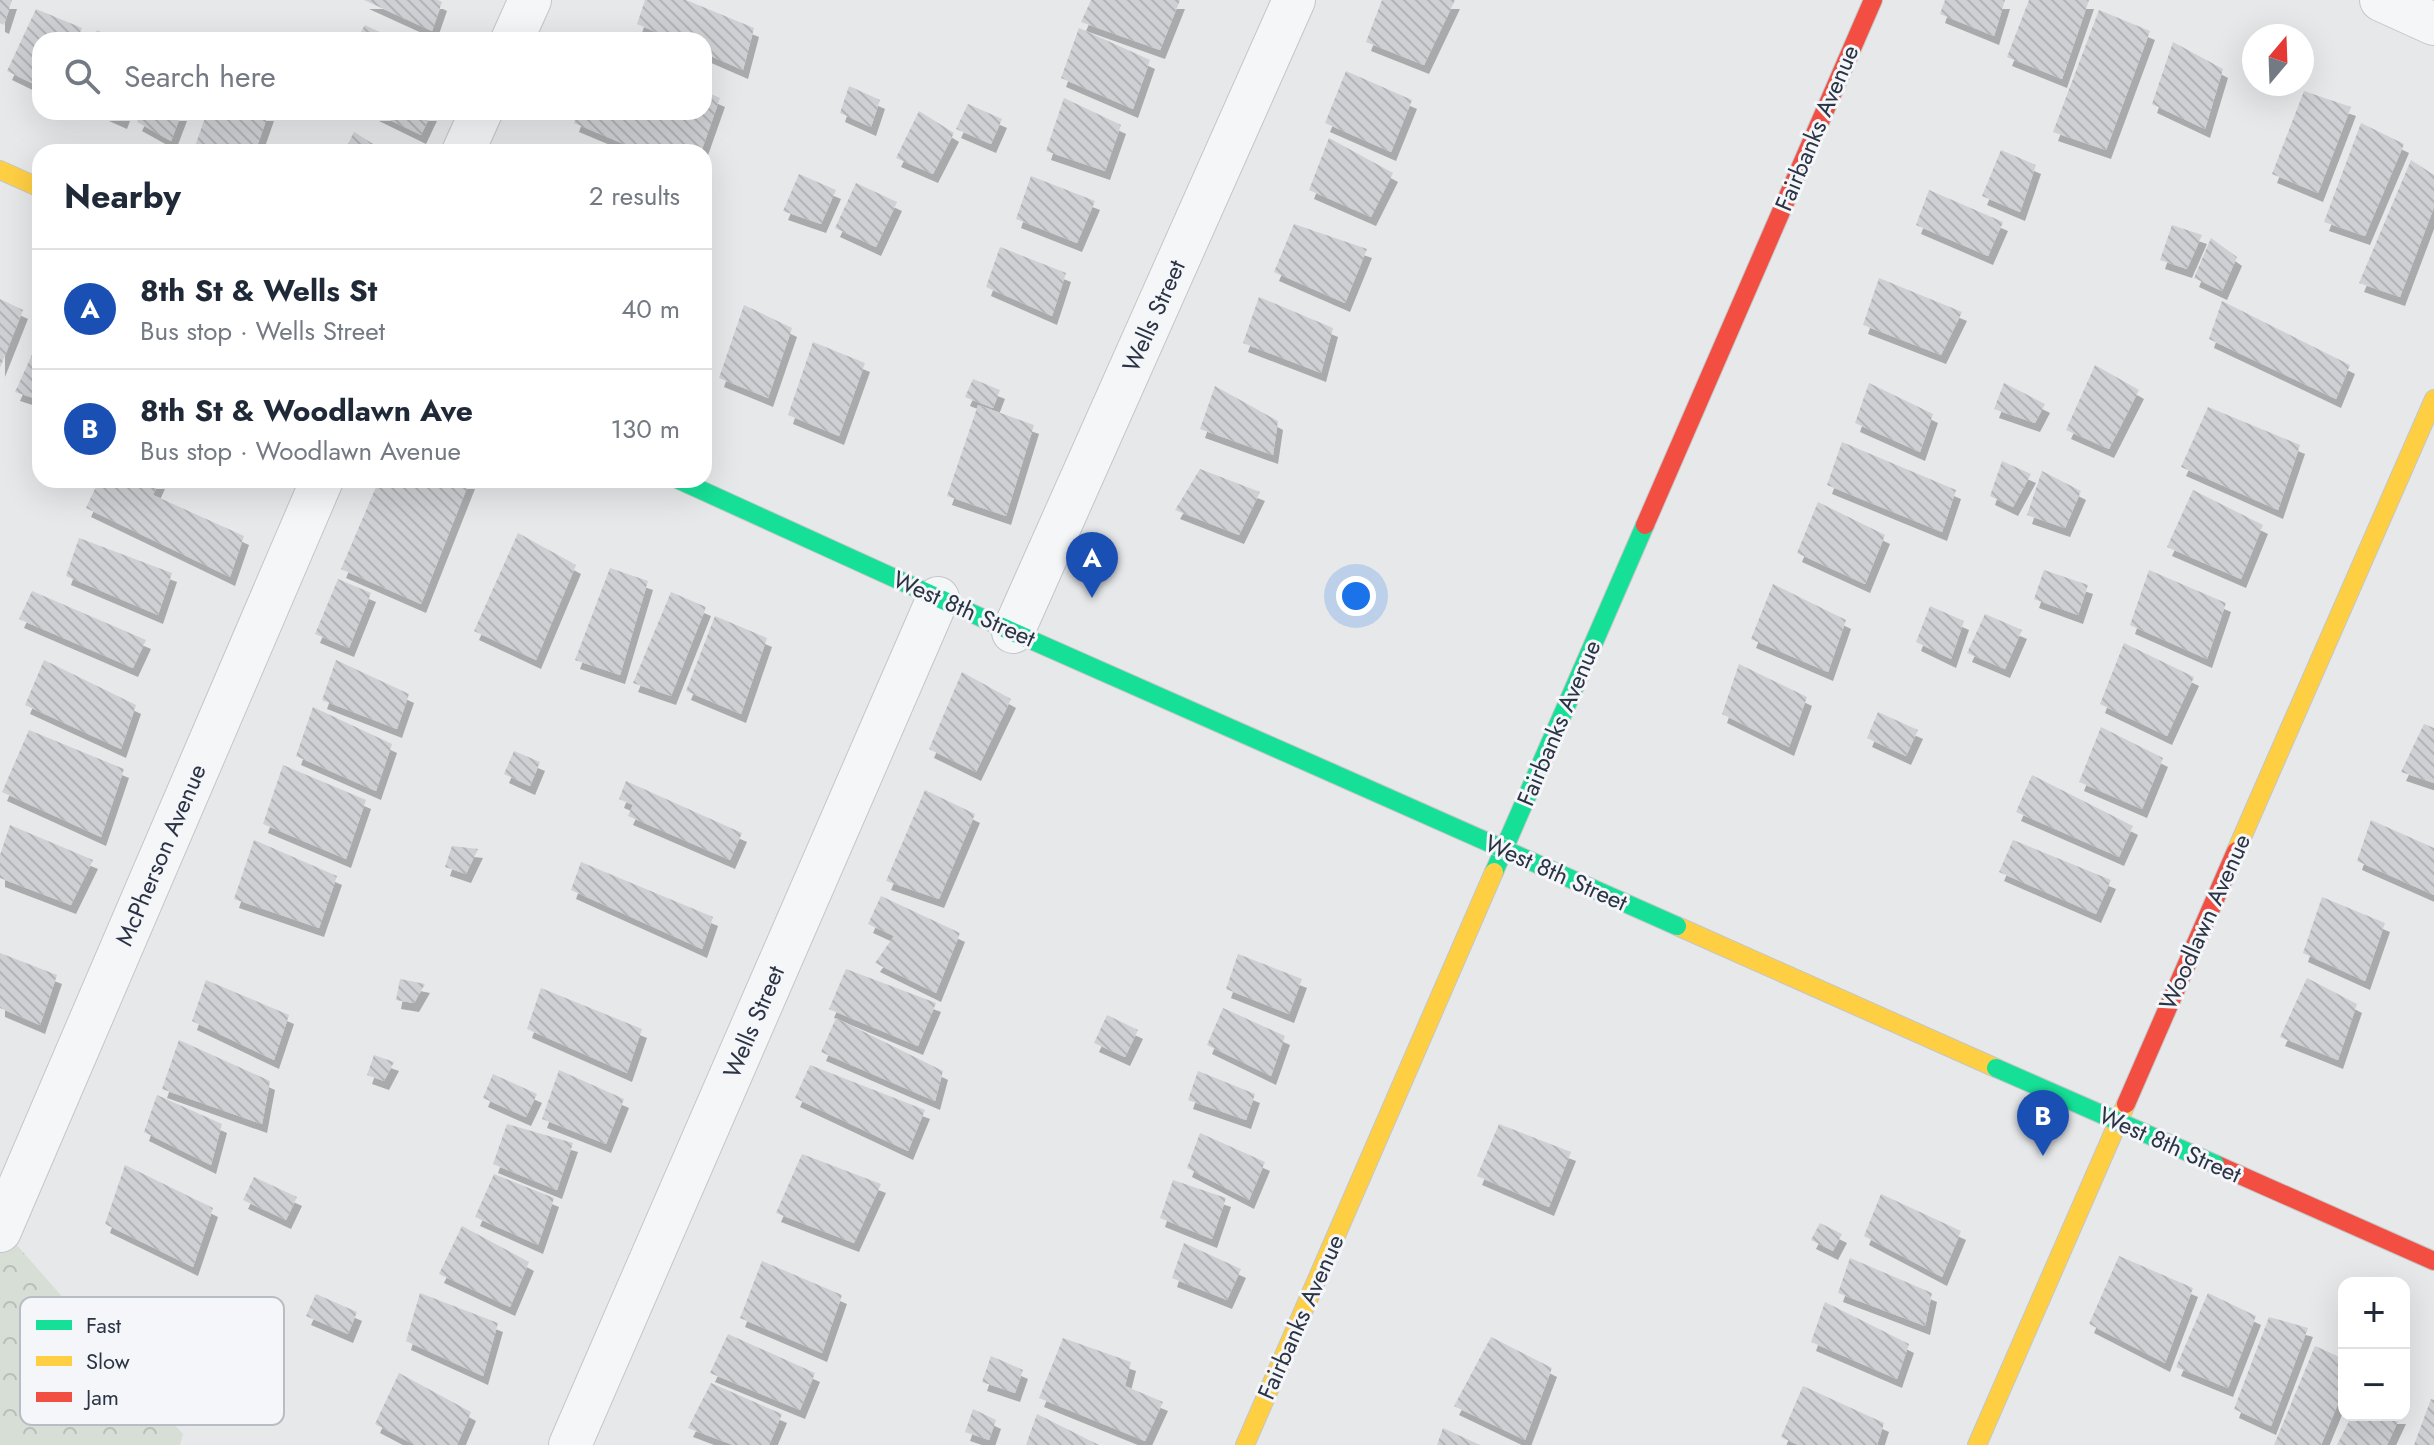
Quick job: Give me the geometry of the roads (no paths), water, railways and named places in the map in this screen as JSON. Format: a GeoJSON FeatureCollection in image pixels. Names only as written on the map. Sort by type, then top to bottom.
{"type":"FeatureCollection","features":[{"type":"Feature","properties":{"kind":"street"},"geometry":{"type":"LineString","coordinates":[[516,32],[530,0]]}},
{"type":"Feature","properties":{"kind":"street","name":"Wells Street"},"geometry":{"type":"LineString","coordinates":[[1013,632],[1294,0]]}},
{"type":"Feature","properties":{"kind":"street","name":"Fairbanks Avenue"},"geometry":{"type":"LineString","coordinates":[[1245,1445],[1873,0]]}},
{"type":"Feature","properties":{"kind":"street"},"geometry":{"type":"LineString","coordinates":[[2381,0],[2434,24]]}},
{"type":"Feature","properties":{"kind":"street"},"geometry":{"type":"LineString","coordinates":[[467,144],[477,120]]}},
{"type":"Feature","properties":{"kind":"street"},"geometry":{"type":"LineString","coordinates":[[0,170],[32,184]]}},
{"type":"Feature","properties":{"kind":"street","name":"Woodlawn Avenue"},"geometry":{"type":"LineString","coordinates":[[1977,1445],[2434,399]]}},
{"type":"Feature","properties":{"kind":"street","name":"McPherson Avenue"},"geometry":{"type":"LineString","coordinates":[[0,1231],[319,488]]}},
{"type":"Feature","properties":{"kind":"street","name":"West 8th Street"},"geometry":{"type":"LineString","coordinates":[[697,488],[1013,632],[2434,1261]]}},
{"type":"Feature","properties":{"kind":"street","name":"Wells Street"},"geometry":{"type":"LineString","coordinates":[[570,1445],[938,598]]}},
{"type":"Feature","properties":{"kind":"place","name":"8th St & Wells St"},"geometry":{"type":"Point","coordinates":[1092,598]}},
{"type":"Feature","properties":{"kind":"place","name":"8th St & Woodlawn Ave"},"geometry":{"type":"Point","coordinates":[2043,1156]}}]}
